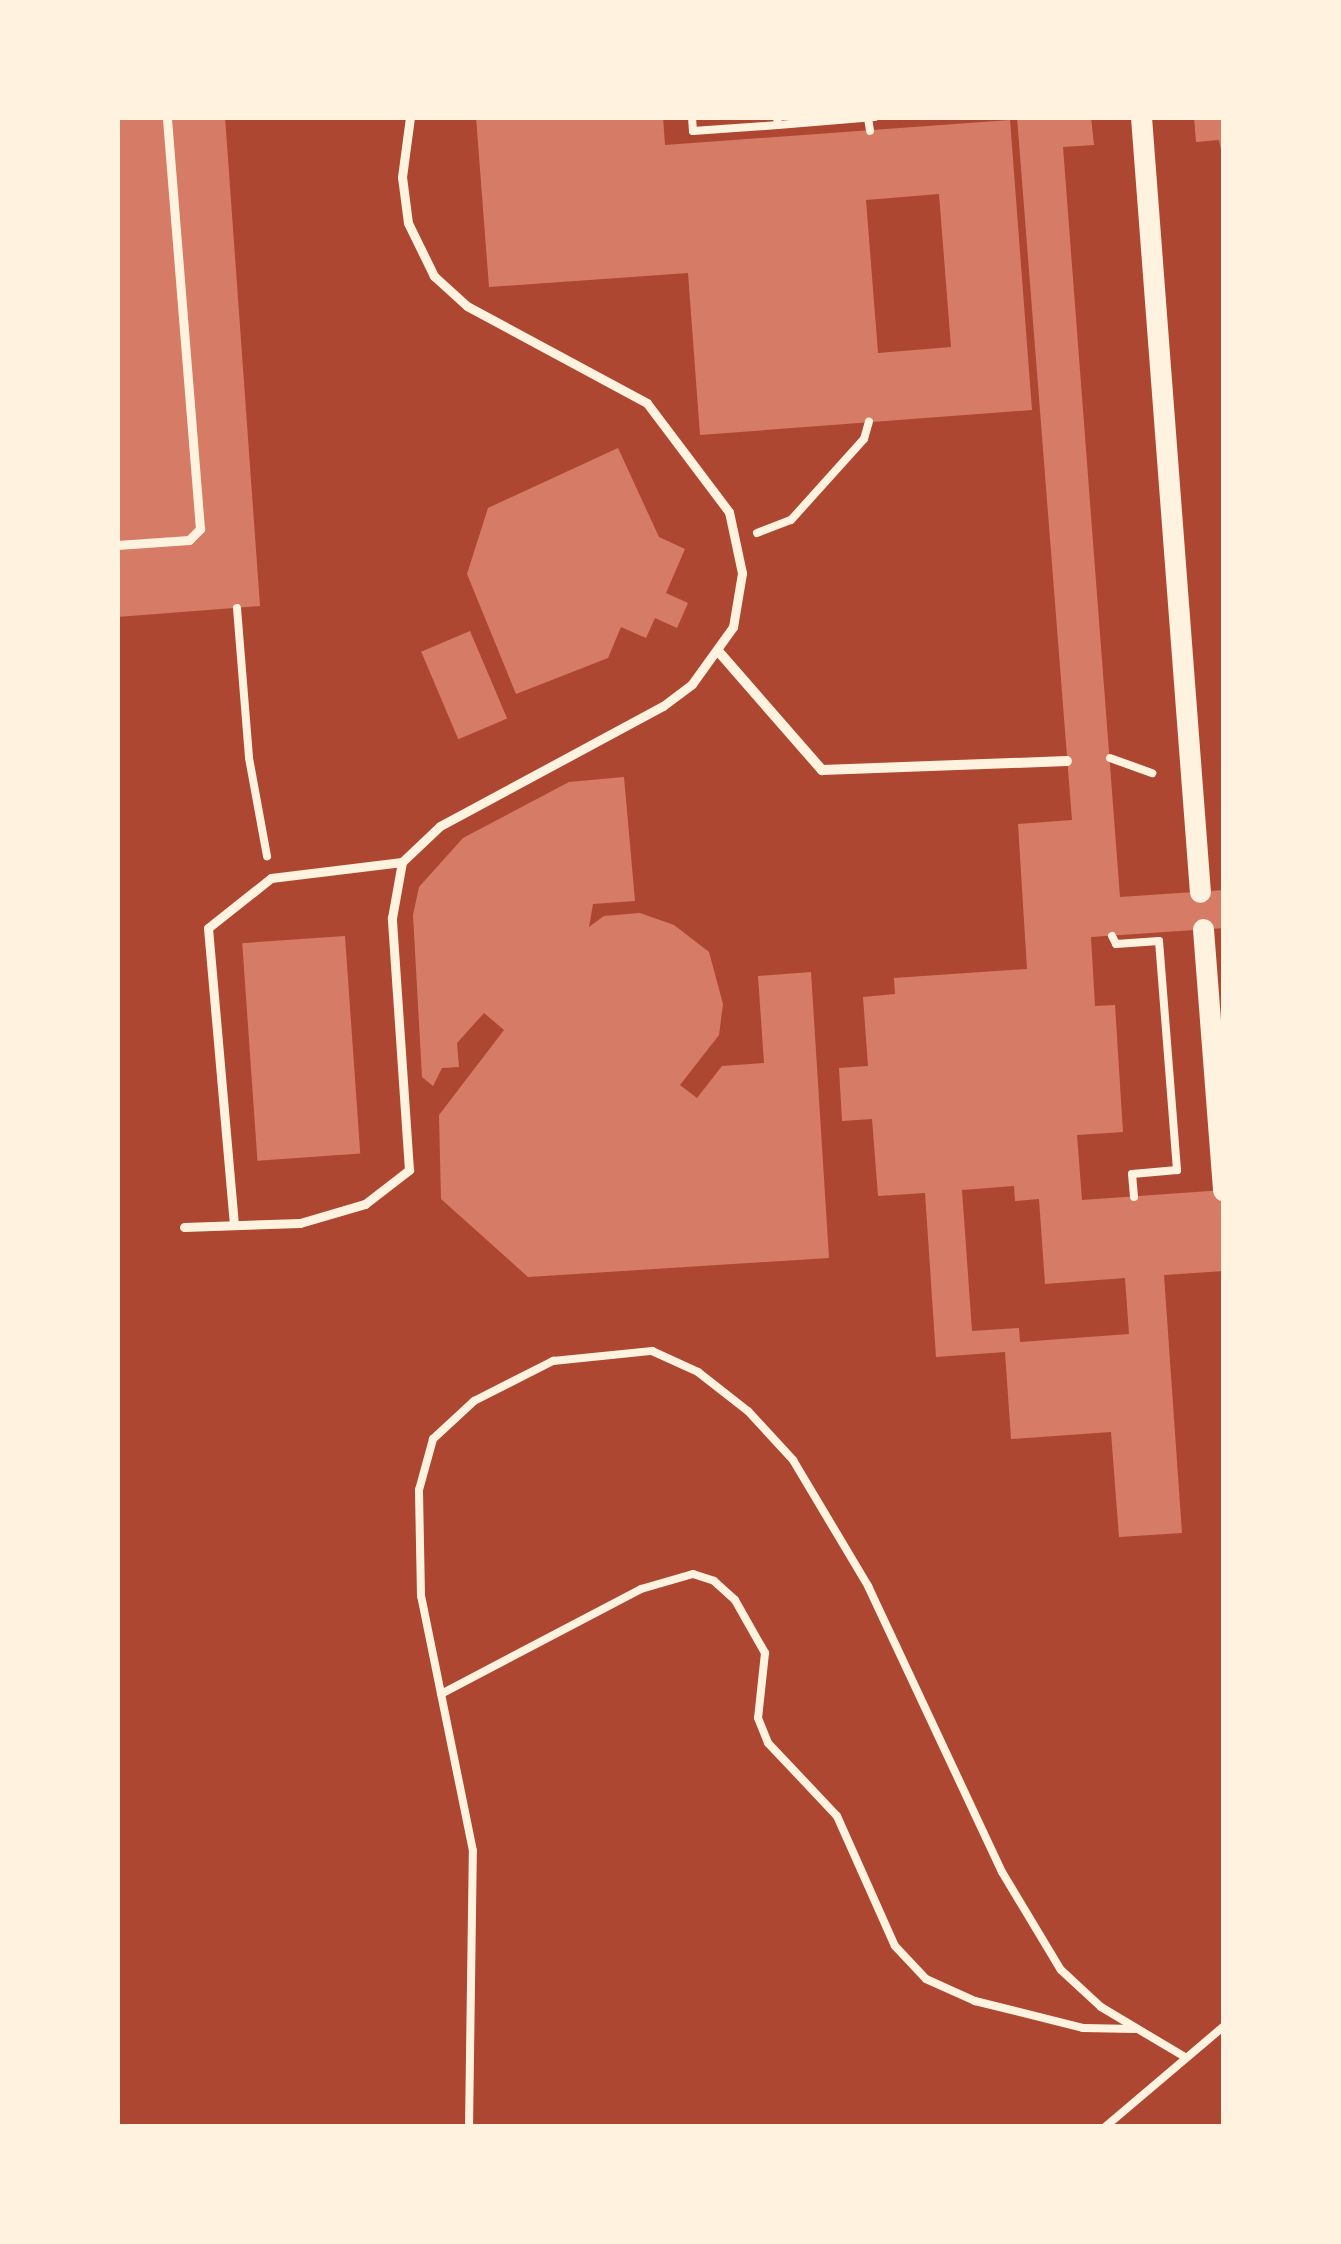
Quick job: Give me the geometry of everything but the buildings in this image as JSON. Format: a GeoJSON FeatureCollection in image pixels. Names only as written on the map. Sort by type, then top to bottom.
{"type":"FeatureCollection","features":[{"type":"Feature","properties":{"kind":"street"},"geometry":{"type":"LineString","coordinates":[[1141,121],[1200,892]]}},
{"type":"Feature","properties":{"kind":"street"},"geometry":{"type":"LineString","coordinates":[[719,652],[822,770],[1067,760]]}},
{"type":"Feature","properties":{"kind":"street"},"geometry":{"type":"LineString","coordinates":[[1203,929],[1223,1190]]}},
{"type":"Feature","properties":{"kind":"lane"},"geometry":{"type":"LineString","coordinates":[[117,545],[189,540],[200,529],[166,117]]}},
{"type":"Feature","properties":{"kind":"lane"},"geometry":{"type":"LineString","coordinates":[[184,1227],[300,1223],[347,1210],[409,1170],[392,918],[402,862],[440,826],[663,706],[719,652],[733,627],[739,541],[708,477],[647,404],[467,306],[434,276],[407,223],[402,177],[410,117]]}},
{"type":"Feature","properties":{"kind":"lane"},"geometry":{"type":"LineString","coordinates":[[234,1225],[208,928],[271,878],[402,862]]}},
{"type":"Feature","properties":{"kind":"path"},"geometry":{"type":"LineString","coordinates":[[692,117],[693,131],[872,117],[869,130]]}},
{"type":"Feature","properties":{"kind":"path"},"geometry":{"type":"LineString","coordinates":[[739,541],[791,520],[864,439],[868,422]]}},
{"type":"Feature","properties":{"kind":"path"},"geometry":{"type":"LineString","coordinates":[[237,608],[249,758],[271,878]]}},
{"type":"Feature","properties":{"kind":"path"},"geometry":{"type":"LineString","coordinates":[[1110,758],[1152,773]]}},
{"type":"Feature","properties":{"kind":"path"},"geometry":{"type":"LineString","coordinates":[[1112,936],[1116,944],[1159,941],[1178,1170],[1132,1174],[1134,1197]]}},
{"type":"Feature","properties":{"kind":"path"},"geometry":{"type":"LineString","coordinates":[[469,2127],[477,1908],[421,1596],[419,1490],[433,1439],[474,1401],[553,1361],[652,1351],[698,1372],[794,1460],[833,1522],[930,1706],[1002,1872],[1061,1970],[1137,2029],[1185,2057]]}},
{"type":"Feature","properties":{"kind":"path"},"geometry":{"type":"LineString","coordinates":[[441,1694],[640,1589],[693,1574],[714,1581],[765,1653],[758,1718],[768,1743],[837,1816],[895,1946],[926,1979],[975,2001],[1083,2028],[1137,2029]]}},
{"type":"Feature","properties":{"kind":"path"},"geometry":{"type":"LineString","coordinates":[[1105,2127],[1224,2026]]}},
{"type":"Feature","properties":{"kind":"shaded area"},"geometry":{"type":"Polygon","coordinates":[[[117,117],[1224,117],[1224,2127],[117,2127],[117,117]]]}}]}
